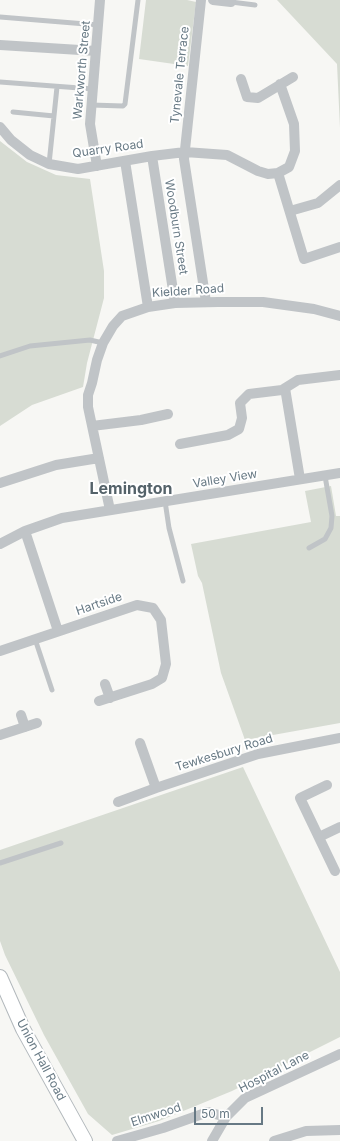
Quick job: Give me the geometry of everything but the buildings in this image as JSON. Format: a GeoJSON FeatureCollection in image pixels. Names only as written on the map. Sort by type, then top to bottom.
{"type":"FeatureCollection","features":[{"type":"Feature","properties":{"kind":"street","name":"Warkworth Street"},"geometry":{"type":"LineString","coordinates":[[98,166],[90,124],[100,0]]}},
{"type":"Feature","properties":{"kind":"street","name":"Tynevale Terrace"},"geometry":{"type":"LineString","coordinates":[[201,0],[184,159],[206,302]]}},
{"type":"Feature","properties":{"kind":"street"},"geometry":{"type":"LineString","coordinates":[[213,0],[231,1]]}},
{"type":"Feature","properties":{"kind":"street"},"geometry":{"type":"LineString","coordinates":[[0,45],[96,51]]}},
{"type":"Feature","properties":{"kind":"street"},"geometry":{"type":"LineString","coordinates":[[241,79],[246,97],[258,98],[293,77]]}},
{"type":"Feature","properties":{"kind":"street"},"geometry":{"type":"LineString","coordinates":[[280,84],[294,124],[295,151],[289,167],[278,173],[304,259],[340,247]]}},
{"type":"Feature","properties":{"kind":"street","name":"Quarry Road"},"geometry":{"type":"LineString","coordinates":[[0,127],[11,140],[30,155],[49,164],[78,168],[185,152],[227,155],[258,171],[268,174],[278,173]]}},
{"type":"Feature","properties":{"kind":"street","name":"Woodburn Street"},"geometry":{"type":"LineString","coordinates":[[152,156],[175,303]]}},
{"type":"Feature","properties":{"kind":"street"},"geometry":{"type":"LineString","coordinates":[[125,161],[148,306]]}},
{"type":"Feature","properties":{"kind":"street"},"geometry":{"type":"LineString","coordinates":[[290,211],[318,203],[340,185]]}},
{"type":"Feature","properties":{"kind":"street","name":"Kielder Road"},"geometry":{"type":"LineString","coordinates":[[110,510],[88,407],[88,395],[92,383],[96,360],[102,343],[113,326],[122,316],[148,306],[175,303],[263,302],[314,309],[340,316]]}},
{"type":"Feature","properties":{"kind":"street"},"geometry":{"type":"LineString","coordinates":[[180,444],[228,435],[239,430],[242,418],[240,403],[249,394],[282,390],[298,380],[340,375]]}},
{"type":"Feature","properties":{"kind":"street"},"geometry":{"type":"LineString","coordinates":[[285,388],[300,480]]}},
{"type":"Feature","properties":{"kind":"street"},"geometry":{"type":"LineString","coordinates":[[92,426],[141,420],[168,414]]}},
{"type":"Feature","properties":{"kind":"street"},"geometry":{"type":"LineString","coordinates":[[0,483],[56,465],[99,458]]}},
{"type":"Feature","properties":{"kind":"street","name":"Valley View"},"geometry":{"type":"LineString","coordinates":[[0,544],[25,531],[62,518],[340,473]]}},
{"type":"Feature","properties":{"kind":"street"},"geometry":{"type":"LineString","coordinates":[[25,531],[58,631]]}},
{"type":"Feature","properties":{"kind":"street","name":"Hartside"},"geometry":{"type":"LineString","coordinates":[[0,651],[137,605],[153,608],[161,620],[166,664],[162,678],[152,684],[99,701]]}},
{"type":"Feature","properties":{"kind":"street"},"geometry":{"type":"LineString","coordinates":[[105,684],[110,698]]}},
{"type":"Feature","properties":{"kind":"street"},"geometry":{"type":"LineString","coordinates":[[22,715],[25,726]]}},
{"type":"Feature","properties":{"kind":"street"},"geometry":{"type":"LineString","coordinates":[[0,735],[37,722]]}},
{"type":"Feature","properties":{"kind":"street","name":"Tewkesbury Road"},"geometry":{"type":"LineString","coordinates":[[118,802],[258,754],[340,738]]}},
{"type":"Feature","properties":{"kind":"street"},"geometry":{"type":"LineString","coordinates":[[140,744],[156,788]]}},
{"type":"Feature","properties":{"kind":"street"},"geometry":{"type":"LineString","coordinates":[[327,785],[300,798],[335,871]]}},
{"type":"Feature","properties":{"kind":"street"},"geometry":{"type":"LineString","coordinates":[[319,837],[340,827]]}},
{"type":"Feature","properties":{"kind":"street","name":"Union Hall Road"},"geometry":{"type":"LineString","coordinates":[[0,977],[23,1029],[86,1141]]}},
{"type":"Feature","properties":{"kind":"street","name":"Hospital Lane"},"geometry":{"type":"LineString","coordinates":[[212,1141],[226,1117],[245,1098],[340,1054]]}},
{"type":"Feature","properties":{"kind":"street","name":"Elmwood"},"geometry":{"type":"LineString","coordinates":[[117,1141],[163,1128],[208,1112],[226,1117]]}},
{"type":"Feature","properties":{"kind":"street"},"geometry":{"type":"LineString","coordinates":[[274,1141],[306,1131],[340,1130]]}},
{"type":"Feature","properties":{"kind":"lane"},"geometry":{"type":"LineString","coordinates":[[91,105],[123,106],[125,104],[138,0]]}},
{"type":"Feature","properties":{"kind":"lane"},"geometry":{"type":"LineString","coordinates":[[231,1],[255,5]]}},
{"type":"Feature","properties":{"kind":"lane"},"geometry":{"type":"LineString","coordinates":[[0,17],[98,25]]}},
{"type":"Feature","properties":{"kind":"lane"},"geometry":{"type":"LineString","coordinates":[[0,82],[93,89]]}},
{"type":"Feature","properties":{"kind":"lane"},"geometry":{"type":"LineString","coordinates":[[49,164],[57,87]]}},
{"type":"Feature","properties":{"kind":"lane"},"geometry":{"type":"LineString","coordinates":[[13,112],[54,116]]}},
{"type":"Feature","properties":{"kind":"lane"},"geometry":{"type":"LineString","coordinates":[[0,356],[30,346],[90,340],[102,343]]}},
{"type":"Feature","properties":{"kind":"lane"},"geometry":{"type":"LineString","coordinates":[[309,548],[325,539],[331,528],[332,516],[325,476]]}},
{"type":"Feature","properties":{"kind":"lane"},"geometry":{"type":"LineString","coordinates":[[166,502],[169,528],[184,581]]}},
{"type":"Feature","properties":{"kind":"lane"},"geometry":{"type":"LineString","coordinates":[[35,639],[52,690]]}},
{"type":"Feature","properties":{"kind":"lane"},"geometry":{"type":"LineString","coordinates":[[0,863],[61,843]]}},
{"type":"Feature","properties":{"kind":"shaded area"},"geometry":{"type":"Polygon","coordinates":[[[146,0],[187,0],[196,2],[188,66],[139,59],[146,0]]]}},
{"type":"Feature","properties":{"kind":"shaded area"},"geometry":{"type":"Polygon","coordinates":[[[277,0],[340,0],[340,128],[337,64],[277,0]]]}},
{"type":"Feature","properties":{"kind":"shaded area"},"geometry":{"type":"Polygon","coordinates":[[[0,141],[27,162],[56,175],[90,179],[104,271],[104,298],[87,363],[83,387],[32,405],[0,426],[0,141]]]}},
{"type":"Feature","properties":{"kind":"shaded area"},"geometry":{"type":"Polygon","coordinates":[[[331,486],[336,516],[340,516],[340,723],[245,740],[221,673],[202,583],[198,576],[191,544],[311,522],[305,491],[331,486]]]}},
{"type":"Feature","properties":{"kind":"shaded area"},"geometry":{"type":"Polygon","coordinates":[[[243,767],[340,972],[340,1037],[232,1091],[159,1121],[112,1135],[88,1114],[44,1035],[5,955],[0,941],[0,850],[243,767]]]}},
{"type":"Feature","properties":{"kind":"district","name":"Lemington"},"geometry":{"type":"Point","coordinates":[131,489]}}]}
